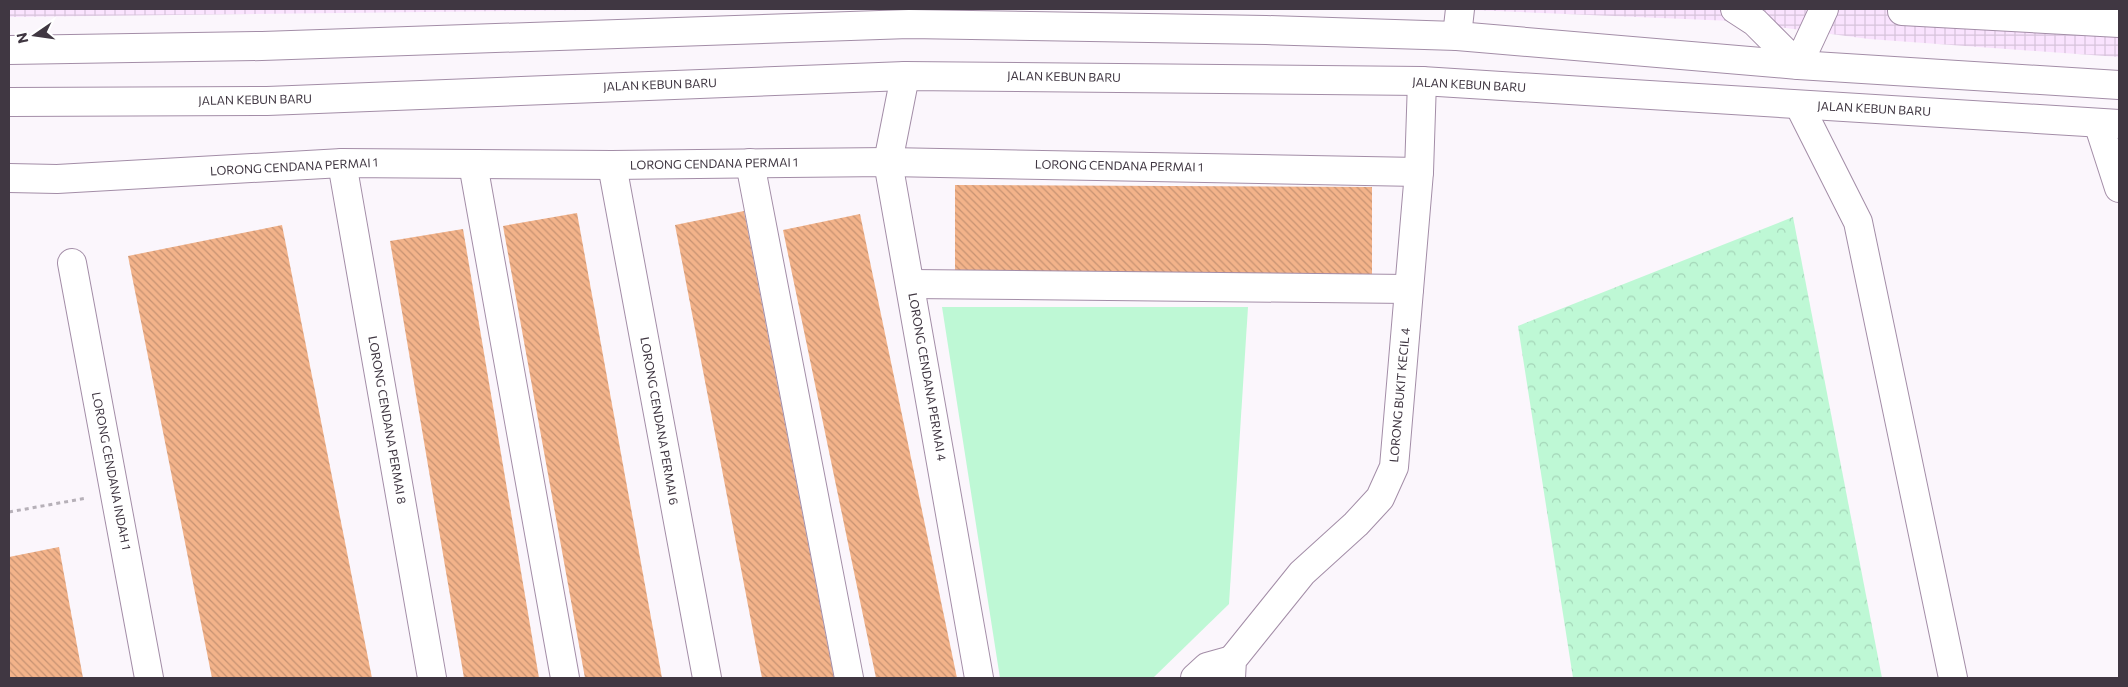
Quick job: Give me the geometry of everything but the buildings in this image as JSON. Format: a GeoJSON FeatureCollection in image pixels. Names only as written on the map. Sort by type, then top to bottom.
{"type":"FeatureCollection","features":[{"type":"Feature","properties":{"kind":"street"},"geometry":{"type":"LineString","coordinates":[[1457,36],[1460,9]]}},
{"type":"Feature","properties":{"kind":"street"},"geometry":{"type":"LineString","coordinates":[[1735,9],[1755,22],[1798,65]]}},
{"type":"Feature","properties":{"kind":"street"},"geometry":{"type":"LineString","coordinates":[[1798,65],[1824,9]]}},
{"type":"Feature","properties":{"kind":"street"},"geometry":{"type":"LineString","coordinates":[[1902,11],[2119,23]]}},
{"type":"Feature","properties":{"kind":"street"},"geometry":{"type":"LineString","coordinates":[[9,50],[272,45],[909,24],[1223,19],[1457,36],[1798,65],[2119,85]]}},
{"type":"Feature","properties":{"kind":"street","name":"JALAN KEBUN BARU"},"geometry":{"type":"LineString","coordinates":[[9,102],[267,101],[906,76],[1422,81],[2109,123]]}},
{"type":"Feature","properties":{"kind":"street","name":"LORONG CENDANA PERMAI 4"},"geometry":{"type":"LineString","coordinates":[[906,76],[888,162],[980,678]]}},
{"type":"Feature","properties":{"kind":"street","name":"LORONG BUKIT KECIL 4"},"geometry":{"type":"LineString","coordinates":[[1232,669],[1302,573],[1356,524],[1380,498],[1394,468],[1419,172],[1422,81]]}},
{"type":"Feature","properties":{"kind":"street"},"geometry":{"type":"LineString","coordinates":[[1800,105],[1858,222],[1953,678]]}},
{"type":"Feature","properties":{"kind":"street"},"geometry":{"type":"LineString","coordinates":[[2109,123],[2119,188]]}},
{"type":"Feature","properties":{"kind":"street","name":"LORONG CENDANA PERMAI 1"},"geometry":{"type":"LineString","coordinates":[[9,178],[57,179],[342,163],[612,165],[888,162],[1419,172]]}},
{"type":"Feature","properties":{"kind":"street","name":"LORONG CENDANA PERMAI 8"},"geometry":{"type":"LineString","coordinates":[[342,163],[432,678]]}},
{"type":"Feature","properties":{"kind":"street"},"geometry":{"type":"LineString","coordinates":[[473,164],[565,678]]}},
{"type":"Feature","properties":{"kind":"street"},"geometry":{"type":"LineString","coordinates":[[750,164],[849,678]]}},
{"type":"Feature","properties":{"kind":"street","name":"LORONG CENDANA PERMAI 6"},"geometry":{"type":"LineString","coordinates":[[612,165],[706,678]]}},
{"type":"Feature","properties":{"kind":"street","name":"LORONG CENDANA INDAH 1"},"geometry":{"type":"LineString","coordinates":[[72,264],[149,678]]}},
{"type":"Feature","properties":{"kind":"street"},"geometry":{"type":"LineString","coordinates":[[911,284],[1409,289]]}},
{"type":"Feature","properties":{"kind":"street"},"geometry":{"type":"LineString","coordinates":[[1195,678],[1207,667],[1232,669]]}},
{"type":"Feature","properties":{"kind":"path"},"geometry":{"type":"LineString","coordinates":[[9,512],[115,492]]}},
{"type":"Feature","properties":{"kind":"shaded area"},"geometry":{"type":"Polygon","coordinates":[[[9,9],[688,9],[9,17],[9,9]]]}},
{"type":"Feature","properties":{"kind":"shaded area"},"geometry":{"type":"Polygon","coordinates":[[[1446,9],[2119,9],[2119,57],[1869,39],[1732,21],[1446,9]]]}},
{"type":"Feature","properties":{"kind":"green space"},"geometry":{"type":"Polygon","coordinates":[[[1793,217],[1882,678],[1573,678],[1518,326],[1793,217]]]}},
{"type":"Feature","properties":{"kind":"green space"},"geometry":{"type":"Polygon","coordinates":[[[942,307],[1248,307],[1229,604],[1153,678],[1000,678],[942,307]]]}}]}
